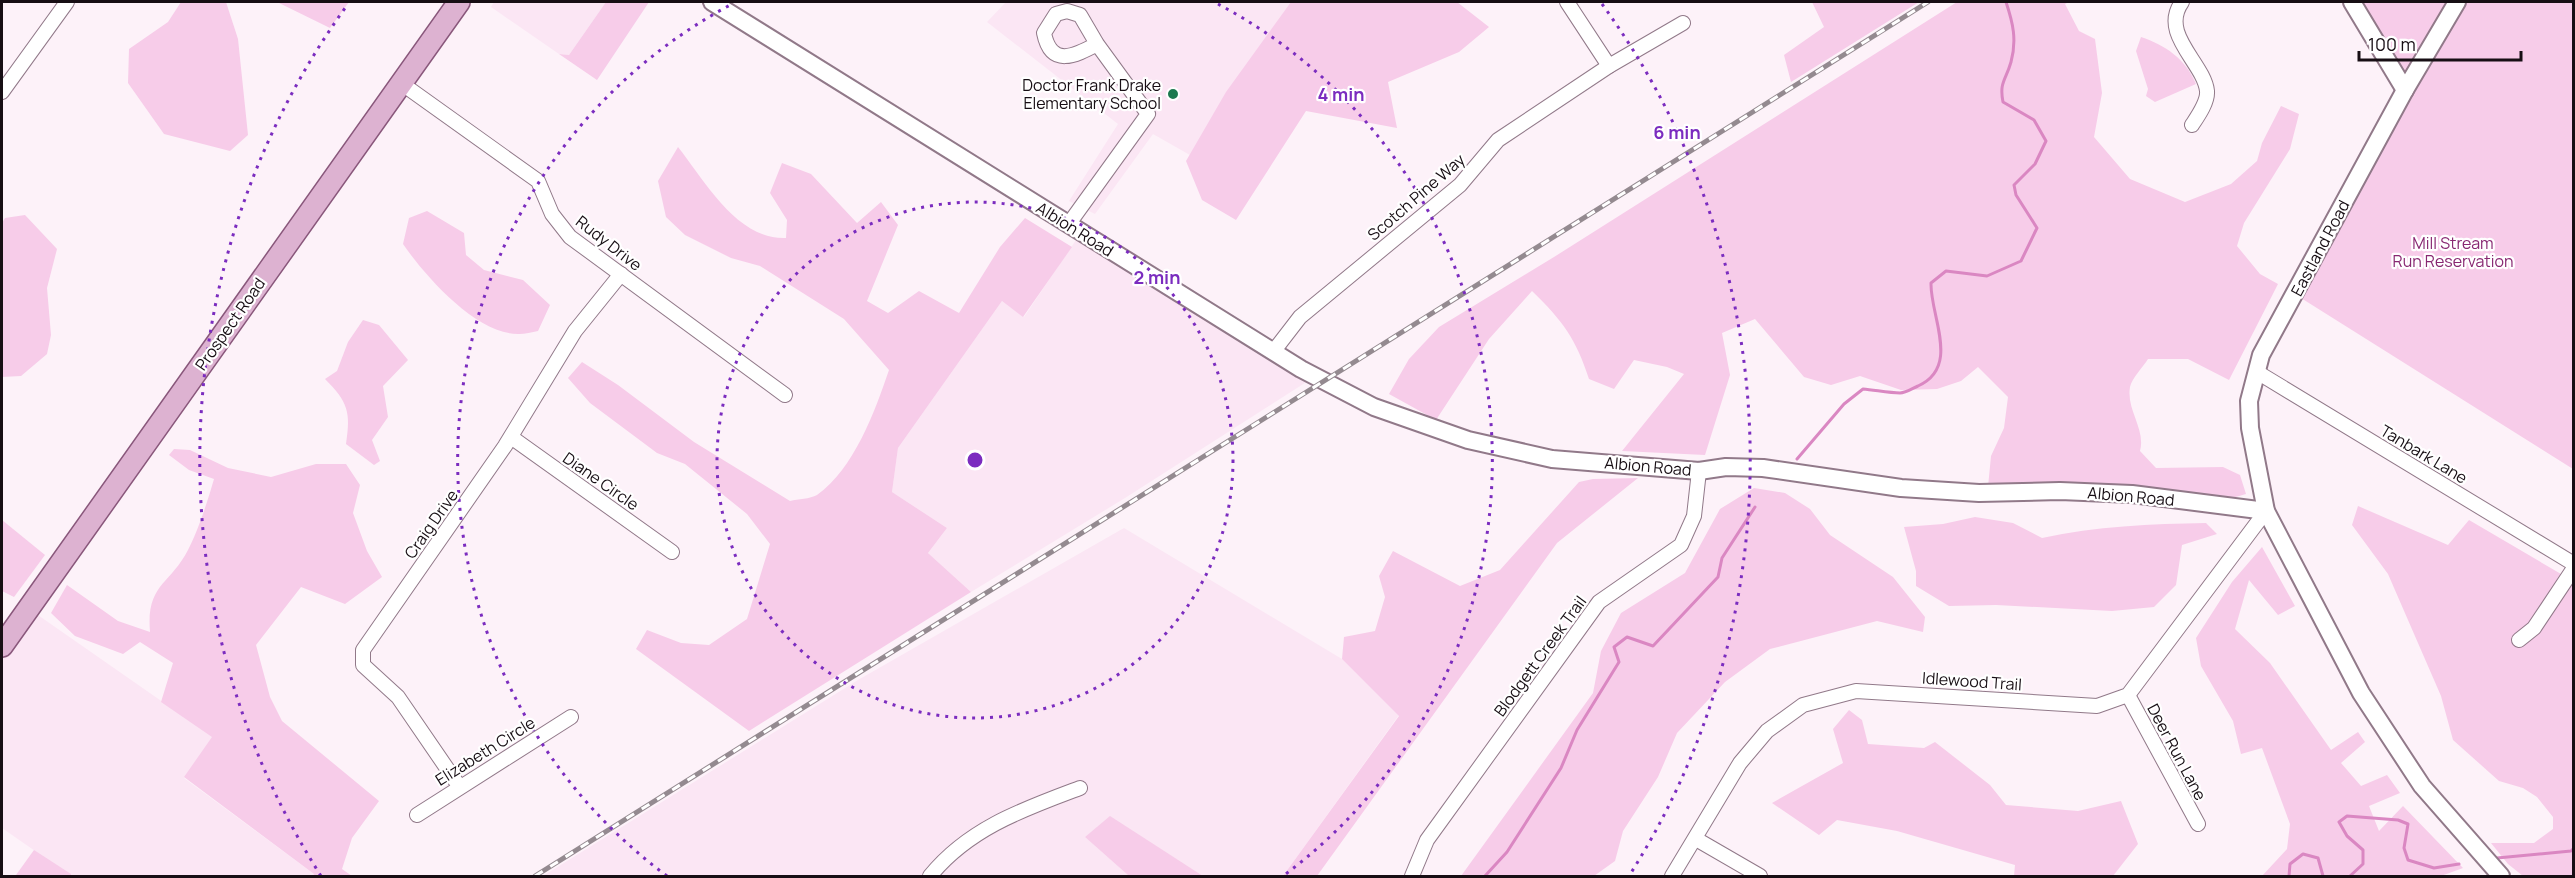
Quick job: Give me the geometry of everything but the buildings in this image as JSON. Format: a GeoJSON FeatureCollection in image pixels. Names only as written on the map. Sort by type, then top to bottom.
{"type":"FeatureCollection","features":[{"type":"Feature","properties":{"kind":"main road","name":"Prospect Road"},"geometry":{"type":"LineString","coordinates":[[2,646],[459,2]]}},
{"type":"Feature","properties":{"kind":"street"},"geometry":{"type":"LineString","coordinates":[[2,92],[67,2]]}},
{"type":"Feature","properties":{"kind":"street","name":"Albion Road"},"geometry":{"type":"LineString","coordinates":[[712,2],[1323,382],[1374,407],[1468,440],[1552,459],[1700,471],[1763,468],[1900,488],[1979,493],[2060,491],[2132,494],[2266,512]]}},
{"type":"Feature","properties":{"kind":"street"},"geometry":{"type":"LineString","coordinates":[[1567,2],[1610,66]]}},
{"type":"Feature","properties":{"kind":"street"},"geometry":{"type":"LineString","coordinates":[[2182,2],[2177,26],[2182,47],[2199,69],[2207,92],[2202,110],[2192,125]]}},
{"type":"Feature","properties":{"kind":"street"},"geometry":{"type":"LineString","coordinates":[[2352,2],[2405,90]]}},
{"type":"Feature","properties":{"kind":"street","name":"Eastland Road"},"geometry":{"type":"LineString","coordinates":[[2266,512],[2250,429],[2249,401],[2261,355],[2405,90],[2457,2]]}},
{"type":"Feature","properties":{"kind":"street","name":"Scotch Pine Way"},"geometry":{"type":"LineString","coordinates":[[1273,352],[1300,317],[1460,185],[1498,140],[1610,66],[1683,23]]}},
{"type":"Feature","properties":{"kind":"street"},"geometry":{"type":"LineString","coordinates":[[1068,225],[1148,114],[1097,44]]}},
{"type":"Feature","properties":{"kind":"street","name":"Rudy Drive"},"geometry":{"type":"LineString","coordinates":[[401,83],[538,181],[552,214],[570,237],[785,395]]}},
{"type":"Feature","properties":{"kind":"street","name":"Craig Drive"},"geometry":{"type":"LineString","coordinates":[[459,786],[398,697],[363,665],[363,650],[511,437],[575,331],[621,274]]}},
{"type":"Feature","properties":{"kind":"street","name":"Tanbark Lane"},"geometry":{"type":"LineString","coordinates":[[2257,372],[2574,566]]}},
{"type":"Feature","properties":{"kind":"street","name":"Diane Circle"},"geometry":{"type":"LineString","coordinates":[[511,437],[672,552]]}},
{"type":"Feature","properties":{"kind":"street","name":"Blodgett Creek Trail"},"geometry":{"type":"LineString","coordinates":[[1412,876],[1427,840],[1599,602],[1681,545],[1694,516],[1700,471]]}},
{"type":"Feature","properties":{"kind":"street"},"geometry":{"type":"LineString","coordinates":[[2128,695],[2266,512],[2361,693],[2422,786],[2501,876]]}},
{"type":"Feature","properties":{"kind":"street"},"geometry":{"type":"LineString","coordinates":[[2519,640],[2534,628],[2574,566]]}},
{"type":"Feature","properties":{"kind":"street","name":"Idlewood Trail"},"geometry":{"type":"LineString","coordinates":[[1672,876],[1740,763],[1767,731],[1803,705],[1856,691],[2097,706],[2128,695]]}},
{"type":"Feature","properties":{"kind":"street","name":"Deer Run Lane"},"geometry":{"type":"LineString","coordinates":[[2128,695],[2198,824]]}},
{"type":"Feature","properties":{"kind":"street","name":"Elizabeth Circle"},"geometry":{"type":"LineString","coordinates":[[417,815],[459,786],[571,717]]}},
{"type":"Feature","properties":{"kind":"street"},"geometry":{"type":"LineString","coordinates":[[930,876],[956,849],[987,827],[1006,816],[1080,788]]}},
{"type":"Feature","properties":{"kind":"street"},"geometry":{"type":"LineString","coordinates":[[1696,839],[1760,876]]}},
{"type":"Feature","properties":{"kind":"shaded area"},"geometry":{"type":"Polygon","coordinates":[[[494,2],[606,2],[569,55],[559,54],[491,7],[494,2]]]}},
{"type":"Feature","properties":{"kind":"shaded area","name":"Doctor Frank Drake Elementary School"},"geometry":{"type":"Polygon","coordinates":[[[1006,2],[1327,2],[1218,171],[1153,134],[1095,214],[1069,201],[1118,124],[987,22],[1006,2]]]}},
{"type":"Feature","properties":{"kind":"shaded area"},"geometry":{"type":"Polygon","coordinates":[[[1078,237],[1308,381],[1125,498],[971,592],[928,553],[947,528],[892,492],[898,448],[1002,301],[1024,317],[1078,237]]]}},
{"type":"Feature","properties":{"kind":"shaded area"},"geometry":{"type":"Polygon","coordinates":[[[1124,528],[1342,659],[1399,715],[1283,876],[1203,876],[1110,817],[1085,837],[1129,876],[543,876],[858,680],[1124,528]]]}},
{"type":"Feature","properties":{"kind":"shaded area"},"geometry":{"type":"Polygon","coordinates":[[[35,613],[213,737],[184,778],[314,874],[313,876],[71,876],[2,828],[2,659],[35,613]]]}},
{"type":"Feature","properties":{"kind":"green space"},"geometry":{"type":"Polygon","coordinates":[[[181,2],[226,2],[238,39],[248,135],[230,151],[164,134],[128,83],[129,49],[168,22],[181,2]]]}},
{"type":"Feature","properties":{"kind":"green space"},"geometry":{"type":"Polygon","coordinates":[[[277,2],[349,2],[330,28],[277,2]]]}},
{"type":"Feature","properties":{"kind":"green space"},"geometry":{"type":"Polygon","coordinates":[[[606,2],[649,2],[597,80],[559,54],[569,55],[606,2]]]}},
{"type":"Feature","properties":{"kind":"green space"},"geometry":{"type":"Polygon","coordinates":[[[1291,2],[1457,2],[1489,27],[1459,52],[1388,82],[1397,128],[1306,111],[1236,220],[1202,200],[1186,161],[1226,92],[1291,2]]]}},
{"type":"Feature","properties":{"kind":"green space"},"geometry":{"type":"Polygon","coordinates":[[[1812,2],[1919,2],[1791,82],[1784,55],[1824,27],[1812,2]]]}},
{"type":"Feature","properties":{"kind":"green space"},"geometry":{"type":"Polygon","coordinates":[[[1957,2],[2069,2],[2065,4],[2079,31],[2095,39],[2102,93],[2094,137],[2130,179],[2185,202],[2231,184],[2257,161],[2262,143],[2281,106],[2299,114],[2290,149],[2244,223],[2237,246],[2260,274],[2278,284],[2229,380],[2188,359],[2148,359],[2130,387],[2131,404],[2140,435],[2140,451],[2156,468],[2223,467],[2240,475],[2246,494],[2229,499],[1988,487],[1991,456],[2004,428],[2008,397],[1978,367],[1961,381],[1937,389],[1901,390],[1860,376],[1831,385],[1804,377],[1755,319],[1722,333],[1730,375],[1705,455],[1622,451],[1684,374],[1667,367],[1634,360],[1614,389],[1589,379],[1567,331],[1532,291],[1489,339],[1436,420],[1389,394],[1409,359],[1439,327],[1554,257],[1957,2]]]}},
{"type":"Feature","properties":{"kind":"green space","name":"Mill Stream Run Reservation"},"geometry":{"type":"Polygon","coordinates":[[[2351,2],[2573,2],[2573,469],[2293,293],[2403,93],[2351,2]]]}},
{"type":"Feature","properties":{"kind":"green space"},"geometry":{"type":"Polygon","coordinates":[[[2141,37],[2174,54],[2187,67],[2196,84],[2155,102],[2146,96],[2148,89],[2136,51],[2141,37]]]}},
{"type":"Feature","properties":{"kind":"green space"},"geometry":{"type":"Polygon","coordinates":[[[678,147],[711,191],[737,219],[768,236],[786,238],[787,220],[770,193],[782,163],[811,174],[857,223],[881,202],[898,225],[867,301],[888,313],[919,291],[959,313],[1000,247],[1025,218],[1072,247],[1023,317],[1002,301],[898,448],[892,492],[947,528],[928,553],[971,592],[749,731],[636,649],[647,630],[681,643],[709,645],[747,619],[770,544],[747,514],[685,464],[657,453],[590,403],[568,378],[582,362],[618,385],[694,442],[790,501],[817,495],[842,470],[870,421],[889,370],[844,319],[760,266],[731,258],[685,235],[666,217],[658,181],[678,147]]]}},
{"type":"Feature","properties":{"kind":"green space"},"geometry":{"type":"Polygon","coordinates":[[[427,211],[464,233],[466,255],[484,270],[523,280],[550,305],[538,331],[519,334],[503,332],[486,325],[454,301],[424,272],[403,244],[409,218],[427,211]]]}},
{"type":"Feature","properties":{"kind":"green space"},"geometry":{"type":"Polygon","coordinates":[[[25,215],[57,249],[47,288],[51,335],[47,354],[21,376],[2,377],[2,223],[5,218],[25,215]]]}},
{"type":"Feature","properties":{"kind":"green space"},"geometry":{"type":"Polygon","coordinates":[[[363,320],[379,325],[408,360],[383,386],[388,417],[372,440],[380,461],[374,465],[346,444],[348,415],[346,408],[339,394],[325,379],[337,371],[348,342],[363,320]]]}},
{"type":"Feature","properties":{"kind":"green space"},"geometry":{"type":"Polygon","coordinates":[[[174,449],[190,450],[228,468],[271,477],[316,464],[346,464],[360,485],[353,513],[367,551],[382,577],[345,604],[301,587],[256,645],[270,697],[282,721],[379,801],[352,838],[342,869],[352,876],[313,876],[314,874],[184,777],[212,737],[161,702],[173,663],[140,642],[123,654],[75,636],[51,613],[67,585],[118,621],[150,632],[150,616],[156,594],[188,550],[214,479],[189,470],[169,455],[174,449]]]}},
{"type":"Feature","properties":{"kind":"green space"},"geometry":{"type":"Polygon","coordinates":[[[1638,478],[1557,543],[1317,876],[1283,876],[1399,716],[1342,659],[1344,637],[1375,631],[1385,597],[1379,576],[1393,551],[1460,586],[1500,570],[1579,482],[1593,479],[1638,478]]]}},
{"type":"Feature","properties":{"kind":"green space"},"geometry":{"type":"Polygon","coordinates":[[[1754,488],[1785,493],[1810,509],[1830,535],[1893,577],[1925,617],[1923,632],[1877,621],[1770,649],[1725,682],[1677,733],[1658,777],[1623,831],[1615,861],[1594,876],[1461,876],[1593,693],[1601,651],[1621,613],[1685,573],[1720,509],[1754,488]]]}},
{"type":"Feature","properties":{"kind":"green space"},"geometry":{"type":"Polygon","coordinates":[[[2358,506],[2448,545],[2469,520],[2573,581],[2573,876],[2523,876],[2508,864],[2491,843],[2534,843],[2553,829],[2553,817],[2537,797],[2523,788],[2499,781],[2453,740],[2441,696],[2388,574],[2352,525],[2358,506]]]}},
{"type":"Feature","properties":{"kind":"green space"},"geometry":{"type":"Polygon","coordinates":[[[1975,517],[2013,523],[2042,538],[2103,528],[2185,523],[2206,523],[2217,534],[2182,545],[2176,585],[2154,607],[2112,611],[1996,605],[1949,606],[1916,586],[1916,571],[1904,527],[1943,524],[1975,517]]]}},
{"type":"Feature","properties":{"kind":"green space"},"geometry":{"type":"Polygon","coordinates":[[[2,520],[45,555],[14,597],[2,591],[2,520]]]}},
{"type":"Feature","properties":{"kind":"green space"},"geometry":{"type":"Polygon","coordinates":[[[2262,547],[2295,606],[2278,615],[2249,580],[2235,629],[2270,663],[2331,750],[2358,732],[2365,742],[2341,763],[2361,786],[2387,775],[2400,793],[2369,806],[2379,831],[2403,806],[2463,868],[2441,876],[2262,876],[2287,849],[2290,824],[2262,748],[2241,754],[2233,721],[2201,666],[2196,638],[2232,582],[2262,547]]]}},
{"type":"Feature","properties":{"kind":"green space"},"geometry":{"type":"Polygon","coordinates":[[[1849,710],[1862,720],[1868,744],[1924,748],[1935,742],[1990,785],[2006,805],[2078,811],[2121,801],[2138,844],[2113,876],[2014,876],[2015,865],[1897,831],[1837,820],[1819,835],[1772,803],[1843,763],[1833,729],[1849,710]]]}},
{"type":"Feature","properties":{"kind":"green space"},"geometry":{"type":"Polygon","coordinates":[[[1110,816],[1203,876],[1129,876],[1085,837],[1110,816]]]}},
{"type":"Feature","properties":{"kind":"green space"},"geometry":{"type":"Polygon","coordinates":[[[34,850],[71,874],[71,876],[16,875],[34,850]]]}},
{"type":"Feature","properties":{"kind":"waterway"},"geometry":{"type":"LineString","coordinates":[[1797,459],[1844,404],[1863,389],[1902,393],[1931,377],[1938,367],[1941,354],[1931,283],[1946,271],[1987,276],[2021,261],[2037,228],[2016,195],[2014,185],[2035,164],[2046,141],[2034,120],[2003,102],[2002,85],[2011,62],[2014,46],[2012,24],[2006,2]]}},
{"type":"Feature","properties":{"kind":"waterway"},"geometry":{"type":"LineString","coordinates":[[1485,876],[1507,852],[1561,768],[1577,730],[1619,662],[1614,647],[1627,637],[1653,646],[1718,577],[1722,558],[1755,507]]}},
{"type":"Feature","properties":{"kind":"waterway"},"geometry":{"type":"LineString","coordinates":[[2350,876],[2363,864],[2363,850],[2347,836],[2339,822],[2347,816],[2398,820],[2408,824],[2404,848],[2408,860],[2434,868],[2459,864]]}},
{"type":"Feature","properties":{"kind":"waterway"},"geometry":{"type":"LineString","coordinates":[[2497,858],[2571,851],[2574,848]]}},
{"type":"Feature","properties":{"kind":"waterway"},"geometry":{"type":"LineString","coordinates":[[2289,876],[2290,864],[2303,854],[2318,858],[2323,876]]}},
{"type":"Feature","properties":{"kind":"railway"},"geometry":{"type":"LineString","coordinates":[[535,876],[1928,2]]}},
{"type":"Feature","properties":{"kind":"place","name":"Doctor Frank Drake Elementary School"},"geometry":{"type":"Point","coordinates":[1173,94]}}]}
